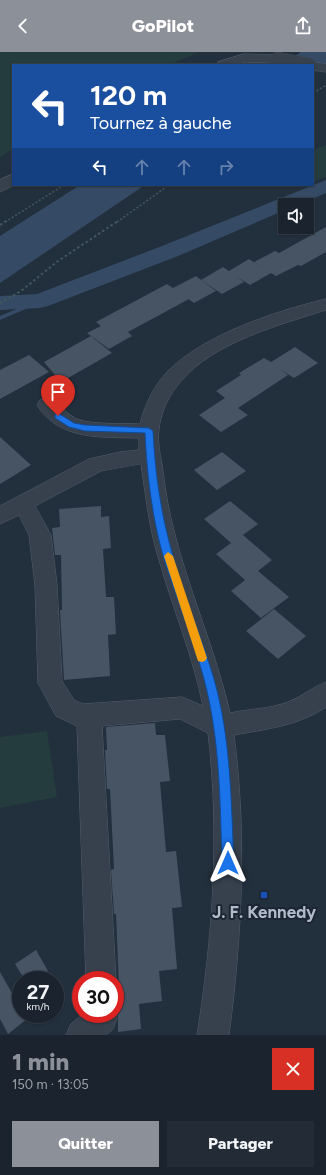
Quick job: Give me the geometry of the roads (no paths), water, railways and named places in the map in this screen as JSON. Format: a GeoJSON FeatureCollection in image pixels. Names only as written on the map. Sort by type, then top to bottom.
{"type":"FeatureCollection","features":[{"type":"Feature","properties":{"kind":"street"},"geometry":{"type":"LineString","coordinates":[[226,64],[244,58],[277,58],[304,64]]}},
{"type":"Feature","properties":{"kind":"street"},"geometry":{"type":"LineString","coordinates":[[314,66],[326,68]]}},
{"type":"Feature","properties":{"kind":"street"},"geometry":{"type":"LineString","coordinates":[[0,187],[12,180]]}},
{"type":"Feature","properties":{"kind":"street"},"geometry":{"type":"LineString","coordinates":[[213,1035],[220,989],[227,919],[228,849],[225,778],[220,726],[209,679],[169,558],[159,519],[150,456],[149,431],[161,394],[185,365],[197,356],[211,348],[239,336],[326,304]]}},
{"type":"Feature","properties":{"kind":"street"},"geometry":{"type":"LineString","coordinates":[[47,405],[58,416],[72,425],[85,428],[149,431]]}},
{"type":"Feature","properties":{"kind":"street"},"geometry":{"type":"LineString","coordinates":[[0,516],[75,474],[96,464],[120,459],[150,456]]}},
{"type":"Feature","properties":{"kind":"street"},"geometry":{"type":"LineString","coordinates":[[23,503],[40,535],[46,585],[50,683],[65,708],[81,716],[182,708],[220,726],[288,714],[307,706],[326,693]]}},
{"type":"Feature","properties":{"kind":"street"},"geometry":{"type":"LineString","coordinates":[[89,715],[100,971]]}},
{"type":"Feature","properties":{"kind":"water"},"geometry":{"type":"Polygon","coordinates":[[[301,52],[326,52],[326,65],[314,72],[314,64],[285,63],[301,52]]]}},
{"type":"Feature","properties":{"kind":"water"},"geometry":{"type":"Polygon","coordinates":[[[78,186],[144,186],[0,283],[0,236],[78,186]]]}},
{"type":"Feature","properties":{"kind":"waterway"},"geometry":{"type":"LineString","coordinates":[[0,303],[40,301],[170,251],[326,186]]}},
{"type":"Feature","properties":{"kind":"waterway"},"geometry":{"type":"LineString","coordinates":[[0,318],[40,301]]}},
{"type":"Feature","properties":{"kind":"place","name":"J. F. Kennedy"},"geometry":{"type":"Point","coordinates":[264,895]}}]}
